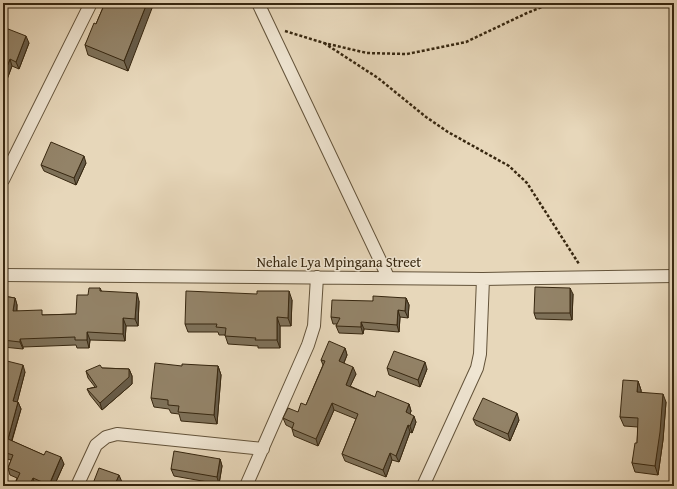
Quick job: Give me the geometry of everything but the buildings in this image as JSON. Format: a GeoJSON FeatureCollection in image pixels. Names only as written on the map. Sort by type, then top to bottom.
{"type":"FeatureCollection","features":[{"type":"Feature","properties":{"kind":"street"},"geometry":{"type":"LineString","coordinates":[[3,180],[91,3]]}},
{"type":"Feature","properties":{"kind":"street"},"geometry":{"type":"LineString","coordinates":[[258,3],[388,277]]}},
{"type":"Feature","properties":{"kind":"street","name":"Nehale Lya Mpingana Street"},"geometry":{"type":"LineString","coordinates":[[3,275],[388,277],[483,279],[674,276]]}},
{"type":"Feature","properties":{"kind":"street"},"geometry":{"type":"LineString","coordinates":[[246,486],[308,345],[314,326],[317,277]]}},
{"type":"Feature","properties":{"kind":"street"},"geometry":{"type":"LineString","coordinates":[[423,486],[477,368],[480,354],[483,279]]}},
{"type":"Feature","properties":{"kind":"street"},"geometry":{"type":"LineString","coordinates":[[77,486],[96,445],[106,437],[117,434],[263,448]]}},
{"type":"Feature","properties":{"kind":"path"},"geometry":{"type":"LineString","coordinates":[[269,26],[324,43],[367,53],[407,54],[466,42],[527,13],[552,3]]}},
{"type":"Feature","properties":{"kind":"path"},"geometry":{"type":"LineString","coordinates":[[324,43],[378,78],[426,117],[448,132],[509,166],[527,183],[588,277]]}}]}
